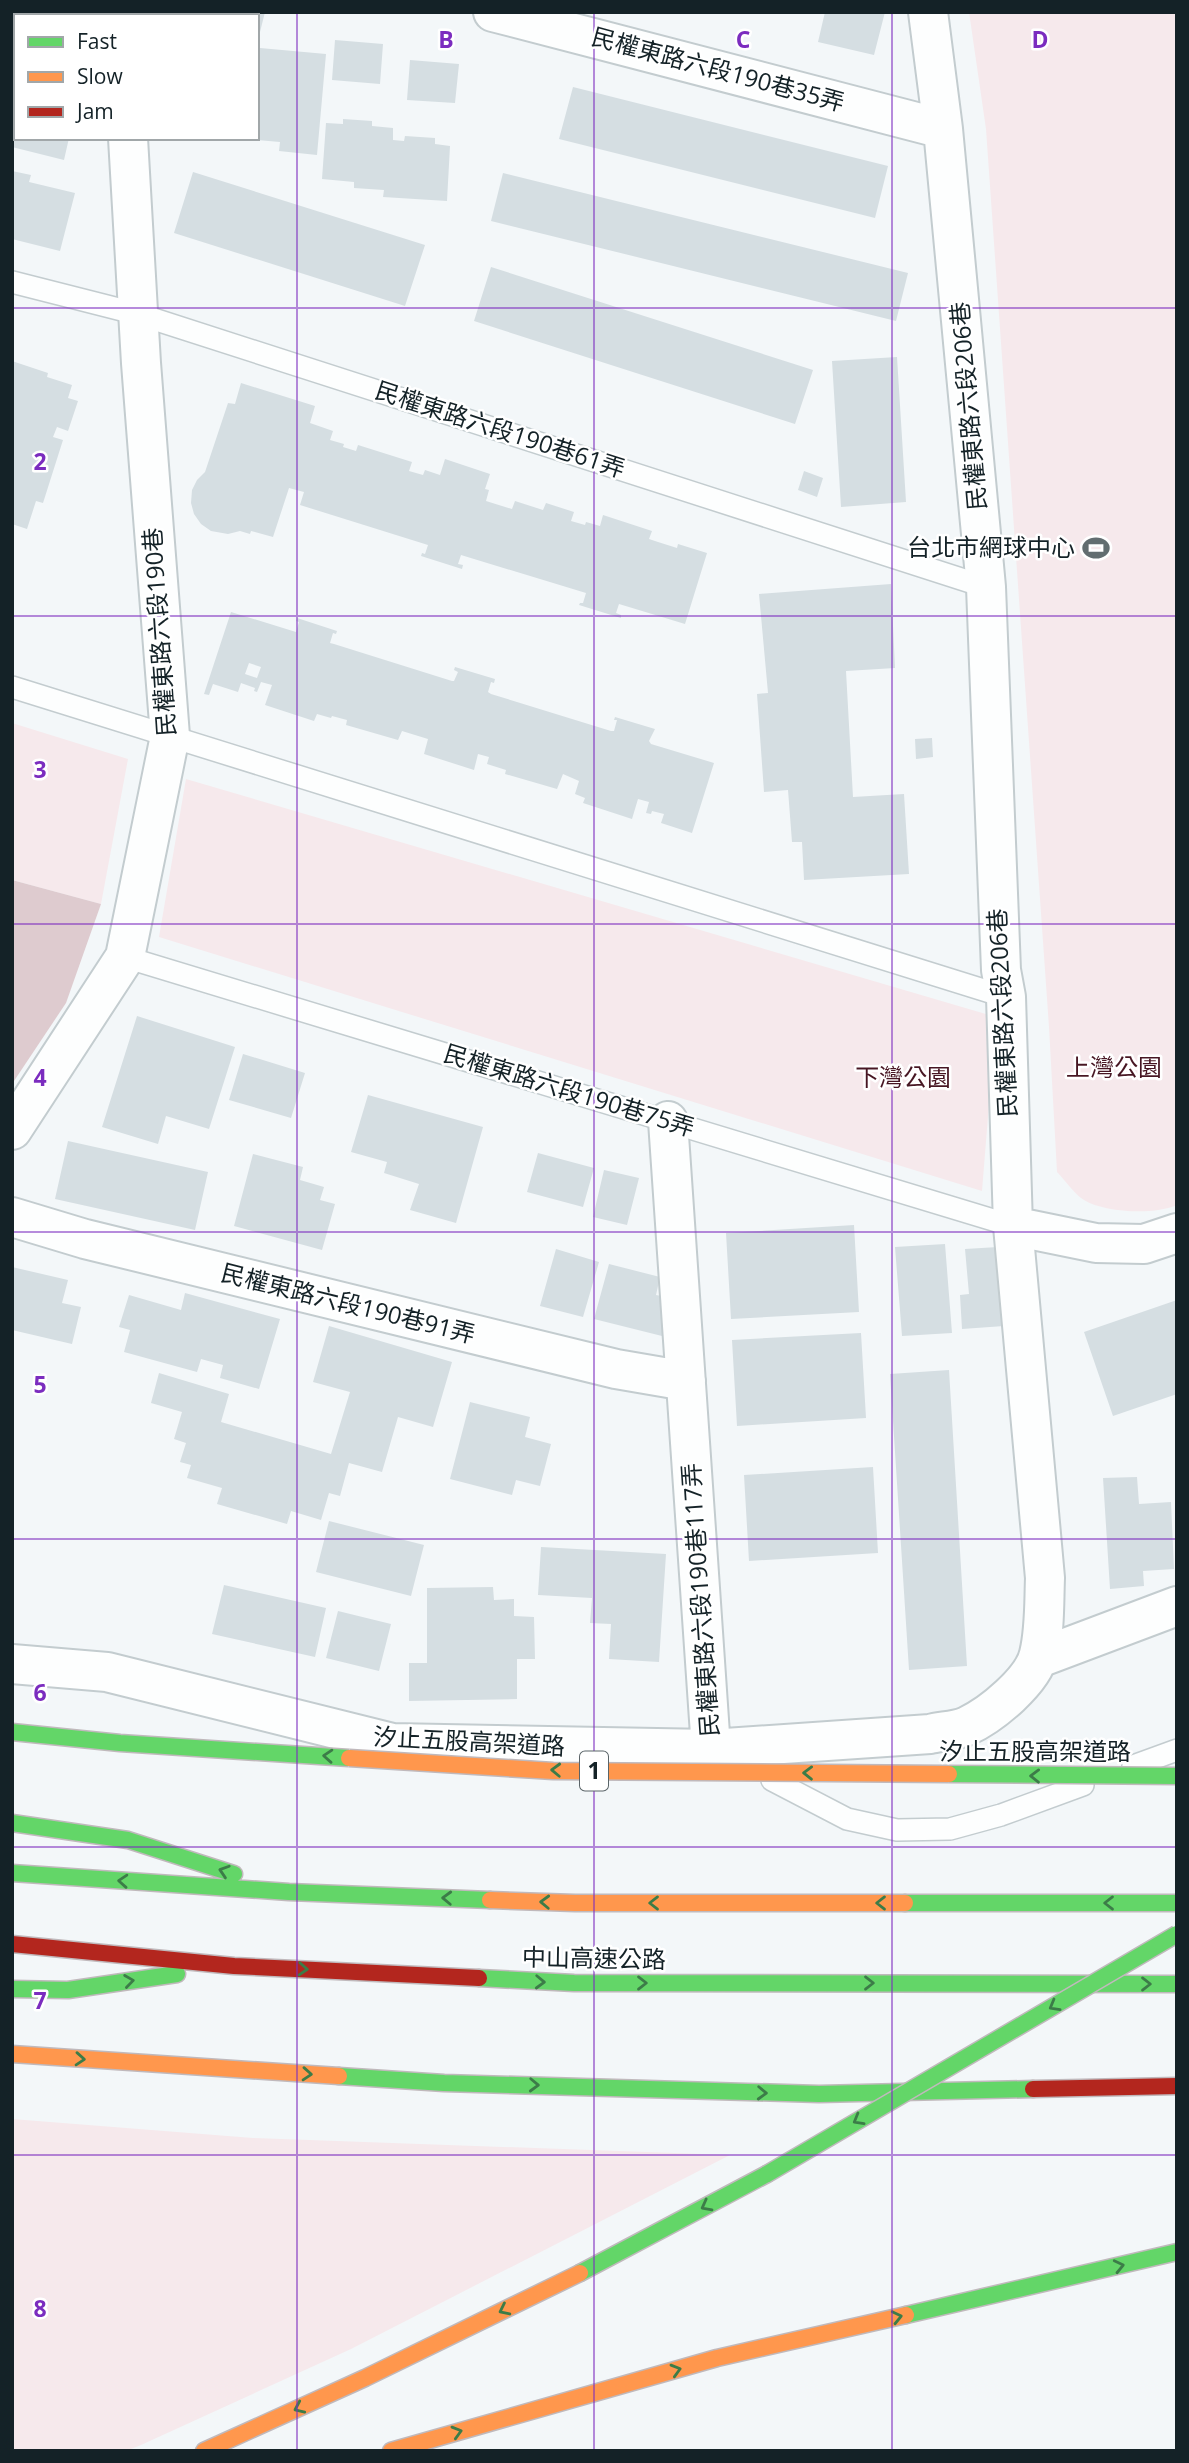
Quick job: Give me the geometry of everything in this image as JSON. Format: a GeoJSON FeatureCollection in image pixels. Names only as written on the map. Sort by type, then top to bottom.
{"type":"FeatureCollection","features":[{"type":"Feature","properties":{"kind":"highway","name":"汐止五股高架道路"},"geometry":{"type":"LineString","coordinates":[[12,1731],[120,1743],[552,1771],[1177,1776]]}},
{"type":"Feature","properties":{"kind":"highway"},"geometry":{"type":"LineString","coordinates":[[12,1824],[128,1840],[289,1892]]}},
{"type":"Feature","properties":{"kind":"highway"},"geometry":{"type":"LineString","coordinates":[[12,1873],[289,1892],[575,1903],[1177,1903]]}},
{"type":"Feature","properties":{"kind":"highway"},"geometry":{"type":"LineString","coordinates":[[204,2451],[365,2378],[565,2281],[766,2174],[1177,1934]]}},
{"type":"Feature","properties":{"kind":"highway","name":"中山高速公路"},"geometry":{"type":"LineString","coordinates":[[12,1944],[234,1966],[574,1983],[1177,1984]]}},
{"type":"Feature","properties":{"kind":"highway"},"geometry":{"type":"LineString","coordinates":[[12,1989],[68,1990],[234,1966]]}},
{"type":"Feature","properties":{"kind":"highway"},"geometry":{"type":"LineString","coordinates":[[12,2054],[444,2082],[819,2094],[1177,2086]]}},
{"type":"Feature","properties":{"kind":"highway"},"geometry":{"type":"LineString","coordinates":[[391,2451],[717,2358],[1177,2252]]}},
{"type":"Feature","properties":{"kind":"street","name":"民權東路六段190巷35弄"},"geometry":{"type":"LineString","coordinates":[[493,12],[554,20],[943,129]]}},
{"type":"Feature","properties":{"kind":"street","name":"民權東路六段206巷"},"geometry":{"type":"LineString","coordinates":[[711,1749],[929,1734],[965,1727],[998,1709],[1025,1679],[1039,1658],[1044,1622],[1045,1578],[1013,1226],[1006,997],[1001,970],[986,587],[943,129],[928,12]]}},
{"type":"Feature","properties":{"kind":"street","name":"民權東路六段190巷"},"geometry":{"type":"LineString","coordinates":[[12,1130],[125,957],[170,736],[138,314],[128,140]]}},
{"type":"Feature","properties":{"kind":"street","name":"民權東路六段190巷117弄"},"geometry":{"type":"LineString","coordinates":[[12,1664],[107,1672],[392,1743],[711,1749],[668,1121]]}},
{"type":"Feature","properties":{"kind":"street","name":"民權東路六段190巷91弄"},"geometry":{"type":"LineString","coordinates":[[12,1217],[85,1239],[616,1369],[686,1381]]}},
{"type":"Feature","properties":{"kind":"street"},"geometry":{"type":"LineString","coordinates":[[1013,1226],[1096,1243],[1144,1244],[1177,1233]]}},
{"type":"Feature","properties":{"kind":"street"},"geometry":{"type":"LineString","coordinates":[[1039,1658],[1177,1606]]}},
{"type":"Feature","properties":{"kind":"lane","name":"民權東路六段190巷61弄"},"geometry":{"type":"LineString","coordinates":[[12,282],[138,314],[986,587]]}},
{"type":"Feature","properties":{"kind":"lane"},"geometry":{"type":"LineString","coordinates":[[12,687],[1006,997]]}},
{"type":"Feature","properties":{"kind":"lane","name":"民權東路六段190巷75弄"},"geometry":{"type":"LineString","coordinates":[[125,957],[1013,1226]]}},
{"type":"Feature","properties":{"kind":"lane"},"geometry":{"type":"LineString","coordinates":[[711,1749],[847,1819],[897,1830],[950,1829],[1001,1815],[1177,1750]]}},
{"type":"Feature","properties":{"kind":"green space","name":"台北市網球中心"},"geometry":{"type":"Polygon","coordinates":[[[969,12],[1177,12],[1177,1205],[1156,1210],[1117,1210],[1093,1204],[1077,1194],[1057,1172],[986,129],[969,12]]]}},
{"type":"Feature","properties":{"kind":"green space"},"geometry":{"type":"Polygon","coordinates":[[[12,723],[128,759],[101,904],[12,880],[12,723]]]}},
{"type":"Feature","properties":{"kind":"green space","name":"下灣公園"},"geometry":{"type":"Polygon","coordinates":[[[186,779],[996,1017],[982,1191],[159,937],[186,779]]]}},
{"type":"Feature","properties":{"kind":"green space"},"geometry":{"type":"Polygon","coordinates":[[[12,2119],[253,2138],[730,2155],[351,2349],[141,2445],[126,2451],[12,2451],[12,2119]]]}},
{"type":"Feature","properties":{"kind":"shaded area"},"geometry":{"type":"Polygon","coordinates":[[[12,880],[101,904],[66,1003],[12,1084],[12,880]]]}},
{"type":"Feature","properties":{"kind":"building"},"geometry":{"type":"Polygon","coordinates":[[[12,12],[70,12],[14,14],[12,59],[12,12]]]}},
{"type":"Feature","properties":{"kind":"building"},"geometry":{"type":"Polygon","coordinates":[[[165,12],[209,12],[209,14],[165,12]]]}},
{"type":"Feature","properties":{"kind":"building"},"geometry":{"type":"Polygon","coordinates":[[[265,12],[259,36],[259,14],[220,14],[265,12]]]}},
{"type":"Feature","properties":{"kind":"building"},"geometry":{"type":"Polygon","coordinates":[[[825,12],[885,12],[874,55],[818,42],[825,12]]]}},
{"type":"Feature","properties":{"kind":"building"},"geometry":{"type":"Polygon","coordinates":[[[335,40],[383,44],[380,84],[332,80],[335,40]]]}},
{"type":"Feature","properties":{"kind":"building"},"geometry":{"type":"Polygon","coordinates":[[[260,48],[326,54],[317,155],[279,151],[280,142],[257,140],[260,48]]]}},
{"type":"Feature","properties":{"kind":"building"},"geometry":{"type":"Polygon","coordinates":[[[410,60],[459,64],[455,103],[407,100],[410,60]]]}},
{"type":"Feature","properties":{"kind":"building"},"geometry":{"type":"Polygon","coordinates":[[[573,87],[888,166],[875,218],[559,139],[573,87]]]}},
{"type":"Feature","properties":{"kind":"building"},"geometry":{"type":"Polygon","coordinates":[[[12,99],[14,140],[69,140],[64,160],[12,147],[12,99]]]}},
{"type":"Feature","properties":{"kind":"building"},"geometry":{"type":"Polygon","coordinates":[[[343,119],[372,121],[372,126],[393,128],[393,140],[404,141],[405,136],[435,138],[435,144],[450,146],[447,201],[383,197],[384,190],[354,188],[354,182],[322,179],[326,123],[343,124],[343,119]]]}},
{"type":"Feature","properties":{"kind":"building"},"geometry":{"type":"Polygon","coordinates":[[[12,171],[31,175],[29,182],[75,193],[60,251],[12,239],[12,171]]]}},
{"type":"Feature","properties":{"kind":"building"},"geometry":{"type":"Polygon","coordinates":[[[193,172],[425,245],[405,306],[174,233],[193,172]]]}},
{"type":"Feature","properties":{"kind":"building"},"geometry":{"type":"Polygon","coordinates":[[[503,173],[908,273],[896,321],[491,221],[503,173]]]}},
{"type":"Feature","properties":{"kind":"building"},"geometry":{"type":"Polygon","coordinates":[[[491,267],[813,370],[795,424],[474,321],[491,267]]]}},
{"type":"Feature","properties":{"kind":"building"},"geometry":{"type":"Polygon","coordinates":[[[897,357],[906,502],[841,507],[832,361],[897,357]]]}},
{"type":"Feature","properties":{"kind":"building"},"geometry":{"type":"Polygon","coordinates":[[[12,361],[48,373],[47,377],[72,385],[68,398],[78,401],[68,431],[57,427],[53,437],[63,440],[43,503],[36,501],[27,529],[12,524],[12,361]]]}},
{"type":"Feature","properties":{"kind":"building"},"geometry":{"type":"Polygon","coordinates":[[[241,383],[315,406],[310,423],[333,431],[330,440],[344,444],[343,447],[356,451],[358,445],[412,462],[409,471],[423,475],[425,470],[440,475],[445,459],[490,474],[485,489],[489,490],[486,501],[512,509],[515,501],[543,510],[546,503],[574,512],[571,521],[585,525],[586,522],[600,526],[603,515],[652,531],[649,539],[677,548],[678,544],[707,553],[685,624],[619,604],[616,613],[621,615],[621,618],[579,605],[583,603],[586,593],[461,555],[458,564],[463,565],[462,569],[421,556],[422,553],[425,554],[428,545],[300,505],[304,492],[289,488],[273,537],[251,531],[250,534],[240,531],[228,534],[211,531],[201,524],[194,514],[192,490],[205,472],[228,403],[235,404],[241,383]]]}},
{"type":"Feature","properties":{"kind":"building"},"geometry":{"type":"Polygon","coordinates":[[[804,471],[823,478],[817,497],[798,490],[804,471]]]}},
{"type":"Feature","properties":{"kind":"building"},"geometry":{"type":"Polygon","coordinates":[[[891,584],[895,668],[846,671],[853,797],[904,794],[909,874],[804,880],[802,842],[792,842],[788,790],[764,792],[757,694],[768,693],[759,594],[891,584]]]}},
{"type":"Feature","properties":{"kind":"building"},"geometry":{"type":"Polygon","coordinates":[[[231,612],[296,632],[299,622],[296,621],[297,618],[337,631],[336,634],[333,633],[330,643],[452,681],[458,672],[454,670],[455,667],[495,679],[488,692],[491,694],[611,731],[614,731],[617,720],[614,720],[615,717],[655,729],[649,741],[651,744],[714,763],[692,833],[661,823],[664,814],[652,811],[651,814],[646,813],[649,802],[638,799],[632,819],[583,803],[585,798],[575,794],[579,781],[563,774],[557,789],[505,774],[506,770],[487,764],[489,757],[478,754],[474,770],[424,754],[428,739],[402,731],[398,740],[346,725],[347,720],[332,716],[331,718],[317,714],[314,721],[265,705],[272,685],[261,682],[257,692],[254,691],[255,688],[241,683],[238,692],[213,684],[209,695],[204,694],[231,612]],[[249,663],[245,674],[257,678],[261,667],[249,663]]]}},
{"type":"Feature","properties":{"kind":"building"},"geometry":{"type":"Polygon","coordinates":[[[932,738],[933,757],[916,759],[915,739],[932,738]]]}},
{"type":"Feature","properties":{"kind":"building"},"geometry":{"type":"Polygon","coordinates":[[[137,1016],[235,1047],[209,1129],[166,1116],[158,1144],[102,1127],[137,1016]]]}},
{"type":"Feature","properties":{"kind":"building"},"geometry":{"type":"Polygon","coordinates":[[[243,1054],[305,1073],[291,1118],[229,1100],[243,1054]]]}},
{"type":"Feature","properties":{"kind":"building"},"geometry":{"type":"Polygon","coordinates":[[[368,1095],[483,1127],[456,1223],[410,1210],[419,1184],[384,1173],[387,1162],[351,1152],[368,1095]]]}},
{"type":"Feature","properties":{"kind":"building"},"geometry":{"type":"Polygon","coordinates":[[[68,1141],[208,1172],[195,1230],[55,1199],[68,1141]]]}},
{"type":"Feature","properties":{"kind":"building"},"geometry":{"type":"Polygon","coordinates":[[[538,1153],[594,1168],[583,1207],[527,1192],[538,1153]]]}},
{"type":"Feature","properties":{"kind":"building"},"geometry":{"type":"Polygon","coordinates":[[[253,1154],[303,1167],[300,1180],[324,1187],[320,1200],[335,1204],[322,1250],[234,1226],[253,1154]]]}},
{"type":"Feature","properties":{"kind":"building"},"geometry":{"type":"Polygon","coordinates":[[[604,1170],[639,1178],[627,1225],[593,1217],[604,1170]]]}},
{"type":"Feature","properties":{"kind":"building"},"geometry":{"type":"Polygon","coordinates":[[[854,1225],[859,1312],[731,1319],[726,1233],[854,1225]]]}},
{"type":"Feature","properties":{"kind":"building"},"geometry":{"type":"Polygon","coordinates":[[[945,1244],[952,1333],[902,1336],[895,1247],[945,1244]]]}},
{"type":"Feature","properties":{"kind":"building"},"geometry":{"type":"Polygon","coordinates":[[[998,1247],[1004,1326],[962,1329],[960,1295],[969,1294],[965,1249],[998,1247]]]}},
{"type":"Feature","properties":{"kind":"building"},"geometry":{"type":"Polygon","coordinates":[[[556,1249],[599,1262],[583,1317],[540,1306],[556,1249]]]}},
{"type":"Feature","properties":{"kind":"building"},"geometry":{"type":"Polygon","coordinates":[[[609,1264],[660,1277],[656,1295],[671,1298],[662,1336],[594,1319],[609,1264]]]}},
{"type":"Feature","properties":{"kind":"building"},"geometry":{"type":"Polygon","coordinates":[[[12,1267],[68,1280],[62,1303],[81,1307],[72,1344],[12,1330],[12,1267]]]}},
{"type":"Feature","properties":{"kind":"building"},"geometry":{"type":"Polygon","coordinates":[[[185,1293],[280,1319],[259,1389],[220,1378],[223,1365],[201,1359],[197,1372],[124,1352],[130,1330],[119,1327],[129,1295],[181,1310],[185,1293]]]}},
{"type":"Feature","properties":{"kind":"building"},"geometry":{"type":"Polygon","coordinates":[[[1177,1300],[1177,1394],[1113,1416],[1084,1332],[1177,1300]]]}},
{"type":"Feature","properties":{"kind":"building"},"geometry":{"type":"Polygon","coordinates":[[[329,1326],[452,1362],[433,1427],[398,1417],[382,1472],[349,1463],[340,1496],[329,1493],[321,1520],[291,1511],[287,1524],[217,1504],[222,1488],[187,1478],[191,1465],[180,1462],[186,1443],[174,1439],[182,1412],[151,1403],[159,1373],[229,1394],[221,1422],[331,1454],[350,1392],[313,1382],[329,1326]]]}},
{"type":"Feature","properties":{"kind":"building"},"geometry":{"type":"Polygon","coordinates":[[[861,1333],[866,1418],[737,1426],[732,1340],[861,1333]]]}},
{"type":"Feature","properties":{"kind":"building"},"geometry":{"type":"Polygon","coordinates":[[[949,1370],[967,1666],[909,1670],[890,1374],[949,1370]]]}},
{"type":"Feature","properties":{"kind":"building"},"geometry":{"type":"Polygon","coordinates":[[[470,1402],[530,1417],[525,1437],[551,1444],[540,1486],[516,1480],[512,1495],[450,1479],[470,1402]]]}},
{"type":"Feature","properties":{"kind":"building"},"geometry":{"type":"Polygon","coordinates":[[[873,1467],[878,1553],[749,1561],[744,1475],[873,1467]]]}},
{"type":"Feature","properties":{"kind":"building"},"geometry":{"type":"Polygon","coordinates":[[[1137,1477],[1139,1504],[1171,1502],[1174,1569],[1143,1571],[1144,1586],[1110,1589],[1103,1478],[1137,1477]]]}},
{"type":"Feature","properties":{"kind":"building"},"geometry":{"type":"Polygon","coordinates":[[[329,1521],[424,1545],[411,1596],[316,1572],[329,1521]]]}},
{"type":"Feature","properties":{"kind":"building"},"geometry":{"type":"Polygon","coordinates":[[[541,1547],[666,1554],[659,1662],[609,1659],[611,1624],[590,1623],[592,1598],[538,1595],[541,1547]]]}},
{"type":"Feature","properties":{"kind":"building"},"geometry":{"type":"Polygon","coordinates":[[[224,1585],[326,1608],[315,1657],[212,1634],[224,1585]]]}},
{"type":"Feature","properties":{"kind":"building"},"geometry":{"type":"Polygon","coordinates":[[[493,1587],[494,1600],[514,1599],[514,1616],[534,1617],[535,1659],[517,1659],[517,1699],[409,1701],[409,1663],[427,1663],[427,1588],[493,1587]]]}},
{"type":"Feature","properties":{"kind":"building"},"geometry":{"type":"Polygon","coordinates":[[[338,1611],[391,1624],[379,1671],[326,1658],[338,1611]]]}},
{"type":"Feature","properties":{"kind":"traffic: fast"},"geometry":{"type":"LineString","coordinates":[[12,1732],[120,1743],[349,1758]]}},
{"type":"Feature","properties":{"kind":"traffic: fast"},"geometry":{"type":"LineString","coordinates":[[949,1774],[1177,1776]]}},
{"type":"Feature","properties":{"kind":"traffic: fast"},"geometry":{"type":"LineString","coordinates":[[12,1823],[128,1840],[234,1874]]}},
{"type":"Feature","properties":{"kind":"traffic: fast"},"geometry":{"type":"LineString","coordinates":[[12,1873],[289,1892],[490,1900]]}},
{"type":"Feature","properties":{"kind":"traffic: fast"},"geometry":{"type":"LineString","coordinates":[[905,1903],[1177,1903]]}},
{"type":"Feature","properties":{"kind":"traffic: fast"},"geometry":{"type":"LineString","coordinates":[[767,2174],[1177,1934]]}},
{"type":"Feature","properties":{"kind":"traffic: fast"},"geometry":{"type":"LineString","coordinates":[[12,1989],[68,1990],[177,1974]]}},
{"type":"Feature","properties":{"kind":"traffic: fast"},"geometry":{"type":"LineString","coordinates":[[479,1978],[574,1983],[1177,1984]]}},
{"type":"Feature","properties":{"kind":"traffic: fast"},"geometry":{"type":"LineString","coordinates":[[339,2076],[444,2083],[819,2094],[1033,2089]]}},
{"type":"Feature","properties":{"kind":"traffic: fast"},"geometry":{"type":"LineString","coordinates":[[580,2273],[767,2174]]}},
{"type":"Feature","properties":{"kind":"traffic: fast"},"geometry":{"type":"LineString","coordinates":[[906,2315],[1177,2252]]}},
{"type":"Feature","properties":{"kind":"traffic: slow"},"geometry":{"type":"LineString","coordinates":[[349,1758],[553,1771],[949,1774]]}},
{"type":"Feature","properties":{"kind":"traffic: slow"},"geometry":{"type":"LineString","coordinates":[[490,1900],[575,1903],[905,1903]]}},
{"type":"Feature","properties":{"kind":"traffic: slow"},"geometry":{"type":"LineString","coordinates":[[12,2054],[339,2076]]}},
{"type":"Feature","properties":{"kind":"traffic: slow"},"geometry":{"type":"LineString","coordinates":[[204,2451],[365,2378],[580,2273]]}},
{"type":"Feature","properties":{"kind":"traffic: slow"},"geometry":{"type":"LineString","coordinates":[[391,2451],[717,2358],[906,2315]]}},
{"type":"Feature","properties":{"kind":"traffic: jam"},"geometry":{"type":"LineString","coordinates":[[12,1944],[234,1966],[479,1978]]}},
{"type":"Feature","properties":{"kind":"traffic: jam"},"geometry":{"type":"LineString","coordinates":[[1033,2089],[1177,2086]]}},
{"type":"Feature","properties":{"kind":"place","name":"台北市網球中心"},"geometry":{"type":"Point","coordinates":[1096,548]}},
{"type":"Feature","properties":{"kind":"park label","name":"上灣公園"},"geometry":{"type":"Point","coordinates":[1114,1068]}}]}
